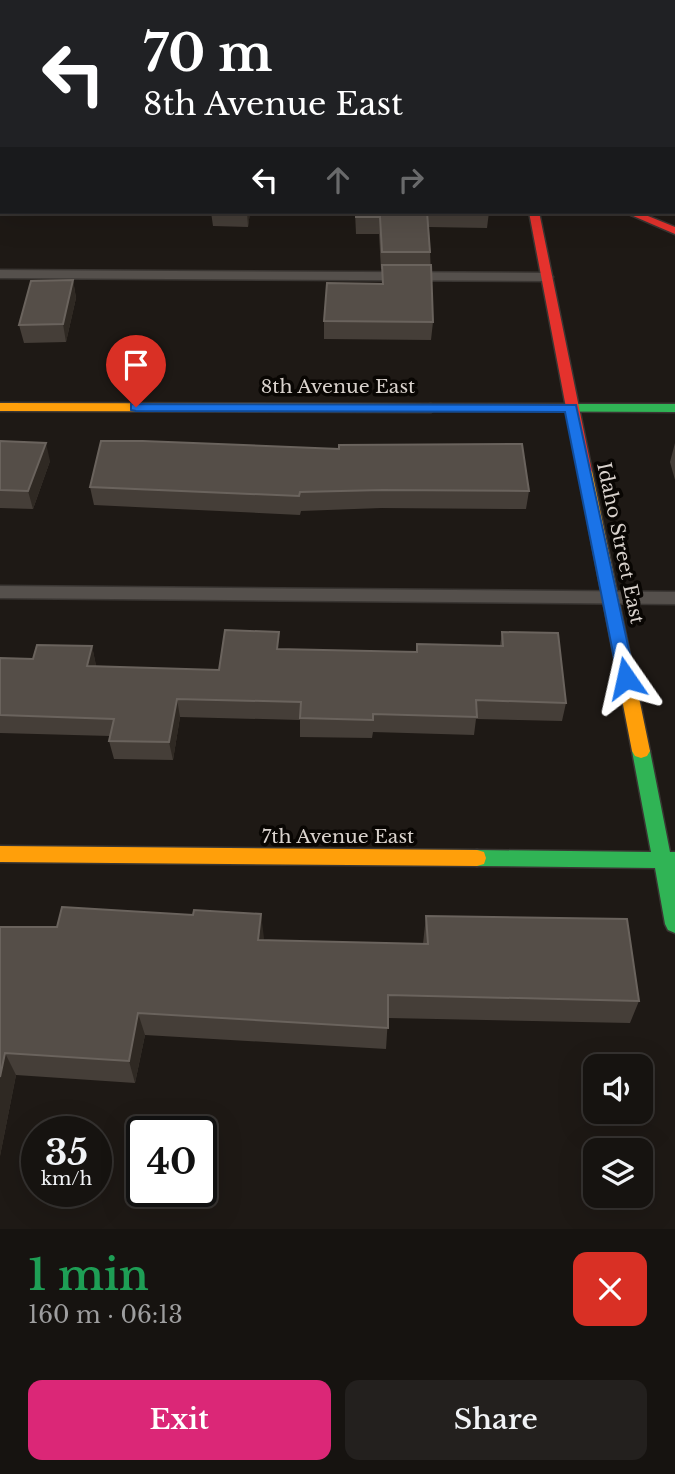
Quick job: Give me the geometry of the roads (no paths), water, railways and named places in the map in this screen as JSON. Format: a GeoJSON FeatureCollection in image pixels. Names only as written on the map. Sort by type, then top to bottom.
{"type":"FeatureCollection","features":[{"type":"Feature","properties":{"kind":"street","name":"Idaho Street East"},"geometry":{"type":"LineString","coordinates":[[534,214],[571,408],[668,860],[675,924]]}},
{"type":"Feature","properties":{"kind":"street"},"geometry":{"type":"LineString","coordinates":[[634,214],[675,232]]}},
{"type":"Feature","properties":{"kind":"street","name":"8th Avenue East"},"geometry":{"type":"LineString","coordinates":[[0,407],[675,408]]}},
{"type":"Feature","properties":{"kind":"street","name":"7th Avenue East"},"geometry":{"type":"LineString","coordinates":[[0,854],[668,860]]}},
{"type":"Feature","properties":{"kind":"lane"},"geometry":{"type":"LineString","coordinates":[[0,274],[547,277]]}},
{"type":"Feature","properties":{"kind":"lane"},"geometry":{"type":"LineString","coordinates":[[0,592],[675,598]]}}]}
